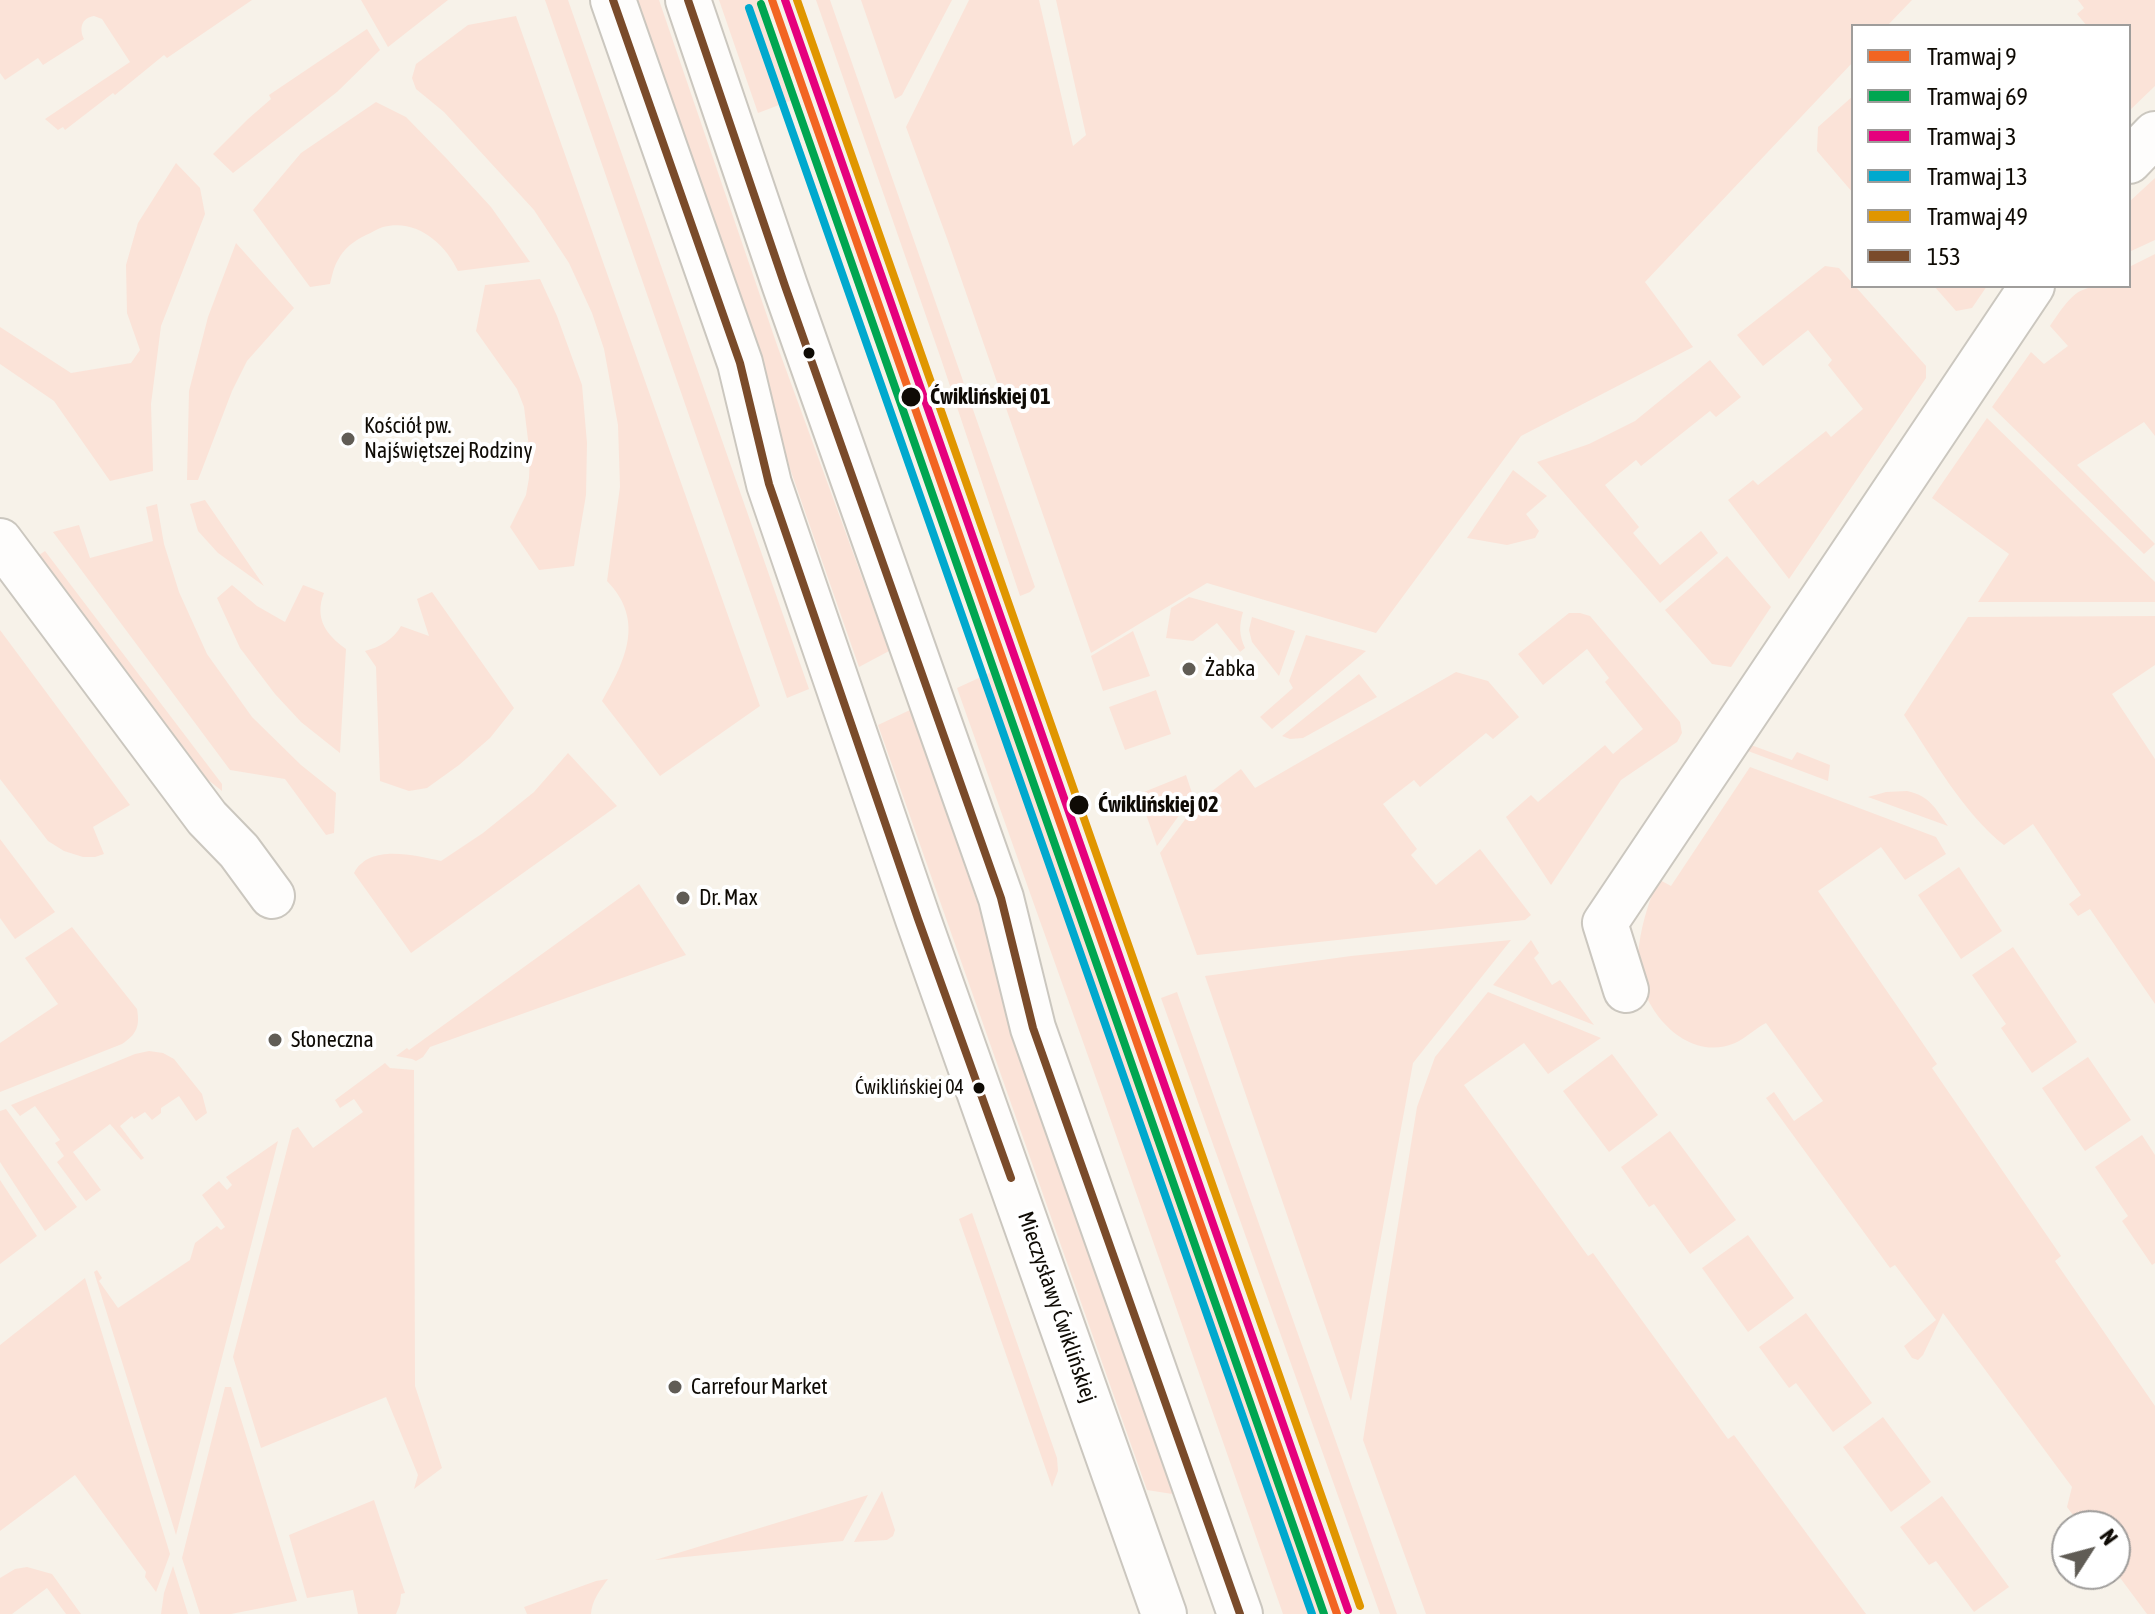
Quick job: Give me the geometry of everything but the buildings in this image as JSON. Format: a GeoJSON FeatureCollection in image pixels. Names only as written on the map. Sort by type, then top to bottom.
{"type":"FeatureCollection","features":[{"type":"Feature","properties":{"kind":"street","name":"Mieczysławy Ćwiklińskiej"},"geometry":{"type":"LineString","coordinates":[[613,0],[740,363],[769,484],[913,905],[1164,1614]]}},
{"type":"Feature","properties":{"kind":"street"},"geometry":{"type":"LineString","coordinates":[[688,0],[785,286],[1001,898],[1033,1028],[1240,1614]]}},
{"type":"Feature","properties":{"kind":"street"},"geometry":{"type":"LineString","coordinates":[[2131,159],[2155,134]]}},
{"type":"Feature","properties":{"kind":"street"},"geometry":{"type":"LineString","coordinates":[[1626,990],[1605,923],[2031,288]]}},
{"type":"Feature","properties":{"kind":"street"},"geometry":{"type":"LineString","coordinates":[[0,541],[207,818],[239,851],[272,896]]}},
{"type":"Feature","properties":{"kind":"shaded area"},"geometry":{"type":"Polygon","coordinates":[[[0,0],[252,0],[167,58],[164,55],[65,130],[63,127],[58,130],[45,119],[130,62],[102,19],[94,16],[82,24],[84,39],[43,65],[38,58],[5,80],[0,73],[0,0]]]}},
{"type":"Feature","properties":{"kind":"shaded area"},"geometry":{"type":"Polygon","coordinates":[[[361,0],[448,0],[388,47],[361,0]]]}},
{"type":"Feature","properties":{"kind":"shaded area"},"geometry":{"type":"Polygon","coordinates":[[[545,0],[568,0],[809,689],[787,698],[545,0]]]}},
{"type":"Feature","properties":{"kind":"shaded area"},"geometry":{"type":"Polygon","coordinates":[[[627,0],[659,0],[777,345],[889,651],[859,667],[627,0]]]}},
{"type":"Feature","properties":{"kind":"shaded area"},"geometry":{"type":"Polygon","coordinates":[[[719,0],[760,0],[795,99],[758,113],[719,0]]]}},
{"type":"Feature","properties":{"kind":"shaded area"},"geometry":{"type":"Polygon","coordinates":[[[816,0],[830,0],[1035,587],[1020,596],[941,359],[816,0]]]}},
{"type":"Feature","properties":{"kind":"shaded area"},"geometry":{"type":"Polygon","coordinates":[[[861,0],[952,0],[902,95],[895,99],[861,0]]]}},
{"type":"Feature","properties":{"kind":"shaded area"},"geometry":{"type":"Polygon","coordinates":[[[969,0],[1039,0],[1073,146],[1086,135],[1056,0],[1912,0],[1889,24],[1851,24],[1851,64],[1645,282],[1693,347],[1521,436],[1376,633],[1207,583],[1091,653],[906,127],[969,0]]]}},
{"type":"Feature","properties":{"kind":"shaded area"},"geometry":{"type":"Polygon","coordinates":[[[2078,0],[2155,0],[2155,86],[2131,109],[2131,24],[2085,24],[2077,14],[2084,8],[2078,0]]]}},
{"type":"Feature","properties":{"kind":"shaded area"},"geometry":{"type":"Polygon","coordinates":[[[516,16],[760,706],[660,776],[602,701],[624,655],[628,625],[626,610],[607,581],[620,487],[618,425],[604,349],[592,313],[569,263],[534,210],[444,112],[416,89],[412,78],[416,64],[468,25],[516,16]]]}},
{"type":"Feature","properties":{"kind":"shaded area"},"geometry":{"type":"Polygon","coordinates":[[[367,29],[380,50],[337,92],[233,173],[213,154],[271,99],[269,95],[367,29]]]}},
{"type":"Feature","properties":{"kind":"shaded area"},"geometry":{"type":"Polygon","coordinates":[[[1851,98],[1851,191],[1817,151],[1818,127],[1851,98]]]}},
{"type":"Feature","properties":{"kind":"shaded area"},"geometry":{"type":"Polygon","coordinates":[[[376,102],[406,117],[447,159],[491,207],[530,262],[458,271],[445,251],[428,235],[407,226],[395,225],[381,228],[353,242],[337,262],[330,284],[310,287],[253,210],[301,153],[376,102]]]}},
{"type":"Feature","properties":{"kind":"shaded area"},"geometry":{"type":"Polygon","coordinates":[[[176,163],[200,188],[205,214],[161,326],[151,404],[153,471],[110,481],[54,401],[0,364],[0,327],[71,373],[131,363],[140,350],[127,313],[126,265],[138,223],[176,163]]]}},
{"type":"Feature","properties":{"kind":"shaded area"},"geometry":{"type":"Polygon","coordinates":[[[2155,178],[2155,240],[2131,251],[2131,200],[2155,178]]]}},
{"type":"Feature","properties":{"kind":"shaded area"},"geometry":{"type":"Polygon","coordinates":[[[236,243],[294,308],[247,361],[232,391],[198,480],[187,480],[189,391],[208,317],[236,243]]]}},
{"type":"Feature","properties":{"kind":"shaded area"},"geometry":{"type":"Polygon","coordinates":[[[2155,254],[2155,436],[2144,422],[2077,465],[2155,544],[2144,554],[1992,407],[2031,352],[2044,364],[2068,346],[2050,326],[2067,302],[2089,288],[2131,288],[2131,266],[2155,254]]]}},
{"type":"Feature","properties":{"kind":"shaded area"},"geometry":{"type":"Polygon","coordinates":[[[1825,266],[1839,268],[1851,282],[1851,288],[1857,288],[1926,366],[1926,378],[1789,579],[1728,500],[1753,480],[1758,485],[1826,431],[1831,437],[1863,409],[1828,365],[1832,360],[1808,330],[1763,366],[1737,335],[1825,266]]]}},
{"type":"Feature","properties":{"kind":"shaded area"},"geometry":{"type":"Polygon","coordinates":[[[540,279],[582,385],[587,443],[586,495],[574,566],[539,570],[510,527],[526,495],[529,478],[530,456],[524,407],[517,389],[476,331],[485,285],[540,279]]]}},
{"type":"Feature","properties":{"kind":"shaded area"},"geometry":{"type":"Polygon","coordinates":[[[1936,288],[1986,288],[1972,308],[1956,311],[1936,288]]]}},
{"type":"Feature","properties":{"kind":"shaded area"},"geometry":{"type":"Polygon","coordinates":[[[1710,360],[1741,397],[1716,417],[1710,411],[1641,466],[1636,460],[1605,485],[1639,527],[1633,533],[1660,565],[1701,531],[1718,553],[1660,603],[1537,462],[1589,444],[1635,421],[1710,360]]]}},
{"type":"Feature","properties":{"kind":"shaded area"},"geometry":{"type":"Polygon","coordinates":[[[1987,418],[2155,582],[2155,602],[1978,602],[2009,554],[1932,498],[1987,418]]]}},
{"type":"Feature","properties":{"kind":"shaded area"},"geometry":{"type":"Polygon","coordinates":[[[1513,470],[1547,496],[1526,514],[1539,531],[1535,538],[1507,545],[1467,538],[1513,470]]]}},
{"type":"Feature","properties":{"kind":"shaded area"},"geometry":{"type":"Polygon","coordinates":[[[205,500],[264,586],[218,553],[198,531],[190,504],[205,500]]]}},
{"type":"Feature","properties":{"kind":"shaded area"},"geometry":{"type":"Polygon","coordinates":[[[157,504],[164,544],[179,592],[207,654],[252,717],[301,765],[336,793],[334,833],[326,835],[285,779],[230,770],[53,532],[79,525],[90,558],[153,541],[146,507],[157,504]]]}},
{"type":"Feature","properties":{"kind":"shaded area"},"geometry":{"type":"Polygon","coordinates":[[[45,551],[222,784],[222,791],[207,779],[39,555],[45,551]]]}},
{"type":"Feature","properties":{"kind":"shaded area"},"geometry":{"type":"Polygon","coordinates":[[[1727,556],[1771,607],[1731,667],[1712,664],[1665,610],[1727,556]]]}},
{"type":"Feature","properties":{"kind":"shaded area"},"geometry":{"type":"Polygon","coordinates":[[[232,585],[257,606],[285,622],[303,585],[324,593],[321,618],[328,632],[346,649],[340,753],[301,722],[240,648],[217,598],[232,585]]]}},
{"type":"Feature","properties":{"kind":"shaded area"},"geometry":{"type":"Polygon","coordinates":[[[432,592],[514,708],[490,738],[459,765],[427,788],[409,791],[380,781],[376,667],[365,651],[386,642],[401,626],[429,636],[417,599],[432,592]]]}},
{"type":"Feature","properties":{"kind":"shaded area"},"geometry":{"type":"Polygon","coordinates":[[[1189,597],[1243,612],[1240,630],[1245,648],[1240,652],[1217,623],[1193,641],[1166,638],[1171,608],[1189,597]]]}},
{"type":"Feature","properties":{"kind":"shaded area"},"geometry":{"type":"Polygon","coordinates":[[[1569,613],[1590,616],[1680,722],[1682,733],[1677,742],[1621,780],[1551,885],[1506,817],[1531,795],[1538,802],[1605,745],[1613,754],[1643,729],[1605,682],[1609,678],[1587,649],[1543,685],[1518,654],[1569,613]]]}},
{"type":"Feature","properties":{"kind":"shaded area"},"geometry":{"type":"Polygon","coordinates":[[[2155,616],[2155,665],[2112,694],[2155,759],[2155,1004],[2090,909],[2078,916],[2069,904],[2081,895],[2033,824],[2004,845],[1975,818],[1904,715],[1968,617],[2155,616]]]}},
{"type":"Feature","properties":{"kind":"shaded area"},"geometry":{"type":"Polygon","coordinates":[[[1252,617],[1295,631],[1279,676],[1252,642],[1249,630],[1252,617]]]}},
{"type":"Feature","properties":{"kind":"shaded area"},"geometry":{"type":"Polygon","coordinates":[[[0,630],[130,805],[93,827],[104,854],[83,857],[64,851],[48,841],[0,779],[0,630]]]}},
{"type":"Feature","properties":{"kind":"shaded area"},"geometry":{"type":"Polygon","coordinates":[[[1133,631],[1150,676],[1103,691],[1091,656],[1133,631]]]}},
{"type":"Feature","properties":{"kind":"shaded area"},"geometry":{"type":"Polygon","coordinates":[[[1306,635],[1366,651],[1272,729],[1260,717],[1293,688],[1289,681],[1306,635]]]}},
{"type":"Feature","properties":{"kind":"shaded area"},"geometry":{"type":"Polygon","coordinates":[[[994,671],[1211,1296],[1327,1614],[1283,1614],[957,688],[994,671]]]}},
{"type":"Feature","properties":{"kind":"shaded area"},"geometry":{"type":"Polygon","coordinates":[[[1456,672],[1488,681],[1519,717],[1493,739],[1486,733],[1420,787],[1414,780],[1383,804],[1417,849],[1411,855],[1436,885],[1480,849],[1531,915],[1525,920],[1197,955],[1160,853],[1199,801],[1241,769],[1255,788],[1456,672]]]}},
{"type":"Feature","properties":{"kind":"shaded area"},"geometry":{"type":"Polygon","coordinates":[[[1359,674],[1377,697],[1303,738],[1282,736],[1359,674]]]}},
{"type":"Feature","properties":{"kind":"shaded area"},"geometry":{"type":"Polygon","coordinates":[[[1156,690],[1171,734],[1125,750],[1109,707],[1156,690]]]}},
{"type":"Feature","properties":{"kind":"shaded area"},"geometry":{"type":"Polygon","coordinates":[[[910,710],[1185,1496],[1147,1490],[878,725],[910,710]]]}},
{"type":"Feature","properties":{"kind":"shaded area"},"geometry":{"type":"Polygon","coordinates":[[[1751,745],[1792,760],[1797,752],[1830,765],[1828,781],[1748,751],[1751,745]]]}},
{"type":"Feature","properties":{"kind":"shaded area"},"geometry":{"type":"Polygon","coordinates":[[[568,753],[617,806],[411,953],[354,873],[361,864],[371,858],[394,854],[441,861],[483,833],[534,792],[568,753]]]}},
{"type":"Feature","properties":{"kind":"shaded area"},"geometry":{"type":"Polygon","coordinates":[[[1750,767],[1936,837],[1946,854],[1905,880],[1881,847],[1818,891],[1937,1064],[1932,1068],[2061,1256],[2055,1261],[2155,1406],[2155,1614],[2147,1614],[2129,1590],[2131,1510],[2069,1510],[2067,1507],[2072,1487],[1943,1313],[1918,1360],[1912,1358],[1904,1346],[1936,1320],[1895,1265],[1890,1268],[1766,1098],[1774,1092],[1794,1121],[1823,1101],[1766,1023],[1735,1043],[1716,1048],[1681,1038],[1654,1010],[1639,974],[1639,946],[1645,916],[1658,879],[1671,886],[1750,767]]]}},
{"type":"Feature","properties":{"kind":"shaded area"},"geometry":{"type":"Polygon","coordinates":[[[1186,775],[1193,796],[1157,846],[1139,794],[1186,775]]]}},
{"type":"Feature","properties":{"kind":"shaded area"},"geometry":{"type":"Polygon","coordinates":[[[1907,791],[1927,800],[1948,826],[1868,797],[1907,791]]]}},
{"type":"Feature","properties":{"kind":"shaded area"},"geometry":{"type":"Polygon","coordinates":[[[0,839],[55,912],[15,939],[0,918],[0,839]]]}},
{"type":"Feature","properties":{"kind":"shaded area"},"geometry":{"type":"Polygon","coordinates":[[[1959,867],[2002,931],[1961,959],[1918,895],[1959,867]]]}},
{"type":"Feature","properties":{"kind":"shaded area"},"geometry":{"type":"Polygon","coordinates":[[[639,884],[686,955],[430,1047],[416,1061],[396,1056],[407,1048],[409,1050],[639,884]]]}},
{"type":"Feature","properties":{"kind":"shaded area"},"geometry":{"type":"Polygon","coordinates":[[[72,927],[137,1009],[136,1029],[122,1044],[0,1092],[0,1043],[58,1004],[25,958],[72,927]]]}},
{"type":"Feature","properties":{"kind":"shaded area"},"geometry":{"type":"Polygon","coordinates":[[[1511,940],[1413,1063],[1351,1401],[1205,976],[1351,956],[1511,940]]]}},
{"type":"Feature","properties":{"kind":"shaded area"},"geometry":{"type":"Polygon","coordinates":[[[1531,940],[1539,953],[1534,958],[1552,985],[1560,980],[1594,1025],[1493,985],[1531,940]]]}},
{"type":"Feature","properties":{"kind":"shaded area"},"geometry":{"type":"Polygon","coordinates":[[[2013,947],[2077,1042],[2032,1073],[2001,1028],[2006,1024],[1972,975],[2013,947]]]}},
{"type":"Feature","properties":{"kind":"shaded area"},"geometry":{"type":"Polygon","coordinates":[[[1177,992],[1397,1614],[1380,1614],[1161,998],[1177,992]]]}},
{"type":"Feature","properties":{"kind":"shaded area"},"geometry":{"type":"Polygon","coordinates":[[[1488,992],[1601,1038],[1548,1074],[1524,1043],[1464,1085],[1588,1256],[1593,1253],[1728,1439],[1734,1435],[1866,1614],[1426,1614],[1363,1440],[1417,1107],[1435,1057],[1488,992]]]}},
{"type":"Feature","properties":{"kind":"shaded area"},"geometry":{"type":"Polygon","coordinates":[[[149,1051],[174,1059],[202,1094],[207,1113],[196,1121],[179,1096],[161,1108],[161,1113],[152,1120],[145,1112],[134,1119],[132,1116],[120,1126],[144,1158],[141,1160],[110,1124],[73,1152],[101,1190],[86,1201],[57,1162],[64,1156],[55,1143],[60,1140],[35,1106],[20,1116],[11,1105],[149,1051]]]}},
{"type":"Feature","properties":{"kind":"shaded area"},"geometry":{"type":"Polygon","coordinates":[[[1612,1054],[1658,1115],[1609,1152],[1563,1091],[1612,1054]]]}},
{"type":"Feature","properties":{"kind":"shaded area"},"geometry":{"type":"Polygon","coordinates":[[[2088,1057],[2131,1120],[2085,1151],[2042,1088],[2088,1057]]]}},
{"type":"Feature","properties":{"kind":"shaded area"},"geometry":{"type":"Polygon","coordinates":[[[385,1063],[390,1068],[414,1070],[415,1386],[442,1468],[414,1489],[418,1475],[386,1397],[261,1448],[233,1357],[292,1130],[298,1127],[313,1148],[363,1112],[354,1099],[340,1108],[335,1100],[385,1063]]]}},
{"type":"Feature","properties":{"kind":"shaded area"},"geometry":{"type":"Polygon","coordinates":[[[6,1109],[77,1207],[45,1231],[0,1162],[0,1111],[6,1109]]]}},
{"type":"Feature","properties":{"kind":"shaded area"},"geometry":{"type":"Polygon","coordinates":[[[1670,1131],[1736,1220],[1690,1254],[1654,1204],[1649,1207],[1621,1167],[1670,1131]]]}},
{"type":"Feature","properties":{"kind":"shaded area"},"geometry":{"type":"Polygon","coordinates":[[[2142,1135],[2155,1155],[2155,1263],[2152,1265],[2122,1221],[2128,1216],[2095,1167],[2142,1135]]]}},
{"type":"Feature","properties":{"kind":"shaded area"},"geometry":{"type":"Polygon","coordinates":[[[278,1141],[176,1535],[94,1272],[97,1270],[102,1278],[99,1281],[118,1308],[190,1260],[195,1243],[217,1226],[221,1230],[225,1227],[202,1195],[219,1181],[227,1190],[232,1185],[226,1177],[278,1141]]]}},
{"type":"Feature","properties":{"kind":"shaded area"},"geometry":{"type":"Polygon","coordinates":[[[0,1180],[37,1236],[0,1264],[0,1180]]]}},
{"type":"Feature","properties":{"kind":"shaded area"},"geometry":{"type":"Polygon","coordinates":[[[972,1213],[1057,1458],[1058,1471],[1052,1487],[959,1219],[972,1213]]]}},
{"type":"Feature","properties":{"kind":"shaded area"},"geometry":{"type":"Polygon","coordinates":[[[1748,1235],[1794,1298],[1748,1332],[1702,1268],[1748,1235]]]}},
{"type":"Feature","properties":{"kind":"shaded area"},"geometry":{"type":"Polygon","coordinates":[[[85,1278],[170,1554],[156,1592],[145,1577],[146,1572],[75,1475],[0,1531],[0,1345],[85,1278]]]}},
{"type":"Feature","properties":{"kind":"shaded area"},"geometry":{"type":"Polygon","coordinates":[[[1806,1313],[1872,1403],[1833,1432],[1796,1383],[1789,1388],[1759,1347],[1806,1313]]]}},
{"type":"Feature","properties":{"kind":"shaded area"},"geometry":{"type":"Polygon","coordinates":[[[225,1387],[231,1387],[297,1601],[231,1614],[200,1614],[182,1558],[225,1387]]]}},
{"type":"Feature","properties":{"kind":"shaded area"},"geometry":{"type":"Polygon","coordinates":[[[1883,1417],[1931,1482],[1891,1512],[1843,1447],[1883,1417]]]}},
{"type":"Feature","properties":{"kind":"shaded area"},"geometry":{"type":"Polygon","coordinates":[[[882,1491],[895,1530],[893,1536],[887,1540],[854,1542],[882,1491]]]}},
{"type":"Feature","properties":{"kind":"shaded area"},"geometry":{"type":"Polygon","coordinates":[[[868,1495],[843,1541],[655,1560],[868,1495]]]}},
{"type":"Feature","properties":{"kind":"shaded area"},"geometry":{"type":"Polygon","coordinates":[[[1942,1496],[2009,1587],[1974,1612],[1936,1561],[1929,1565],[1900,1527],[1942,1496]]]}},
{"type":"Feature","properties":{"kind":"shaded area"},"geometry":{"type":"Polygon","coordinates":[[[374,1500],[405,1593],[401,1594],[396,1614],[358,1614],[353,1590],[307,1598],[289,1535],[374,1500]]]}},
{"type":"Feature","properties":{"kind":"shaded area"},"geometry":{"type":"Polygon","coordinates":[[[173,1566],[188,1614],[161,1614],[173,1566]]]}},
{"type":"Feature","properties":{"kind":"shaded area"},"geometry":{"type":"Polygon","coordinates":[[[27,1567],[52,1574],[81,1614],[66,1614],[47,1588],[12,1614],[0,1614],[0,1578],[15,1569],[27,1567]]]}},
{"type":"Feature","properties":{"kind":"shaded area"},"geometry":{"type":"Polygon","coordinates":[[[608,1579],[599,1591],[591,1614],[527,1614],[524,1607],[596,1581],[608,1579]]]}},
{"type":"Feature","properties":{"kind":"tram line","name":"9"},"geometry":{"type":"LineString","coordinates":[[772,0],[1337,1614]]}},
{"type":"Feature","properties":{"kind":"tram line","name":"3"},"geometry":{"type":"LineString","coordinates":[[785,0],[1348,1610]]}},
{"type":"Feature","properties":{"kind":"tram line","name":"49"},"geometry":{"type":"LineString","coordinates":[[797,0],[1360,1606]]}},
{"type":"Feature","properties":{"kind":"tram line","name":"69"},"geometry":{"type":"LineString","coordinates":[[761,4],[1324,1614]]}},
{"type":"Feature","properties":{"kind":"tram line","name":"13"},"geometry":{"type":"LineString","coordinates":[[749,8],[1312,1614]]}},
{"type":"Feature","properties":{"kind":"transit line","name":"153"},"geometry":{"type":"LineString","coordinates":[[613,0],[740,363],[769,484],[918,919],[1011,1178]]}},
{"type":"Feature","properties":{"kind":"transit line","name":"153"},"geometry":{"type":"LineString","coordinates":[[688,0],[785,286],[1001,898],[1033,1028],[1240,1614]]}},
{"type":"Feature","properties":{"kind":"place","name":"Ćwiklińskiej 01"},"geometry":{"type":"Point","coordinates":[911,397]}},
{"type":"Feature","properties":{"kind":"place","name":"Kościół pw. Najświętszej Rodziny"},"geometry":{"type":"Point","coordinates":[348,439]}},
{"type":"Feature","properties":{"kind":"place","name":"Żabka"},"geometry":{"type":"Point","coordinates":[1189,669]}},
{"type":"Feature","properties":{"kind":"place","name":"Ćwiklińskiej 02"},"geometry":{"type":"Point","coordinates":[1079,805]}},
{"type":"Feature","properties":{"kind":"place","name":"Dr. Max"},"geometry":{"type":"Point","coordinates":[683,898]}},
{"type":"Feature","properties":{"kind":"place","name":"Słoneczna"},"geometry":{"type":"Point","coordinates":[275,1040]}},
{"type":"Feature","properties":{"kind":"place","name":"Ćwiklińskiej 04"},"geometry":{"type":"Point","coordinates":[979,1088]}},
{"type":"Feature","properties":{"kind":"place","name":"Carrefour Market"},"geometry":{"type":"Point","coordinates":[675,1387]}}]}
